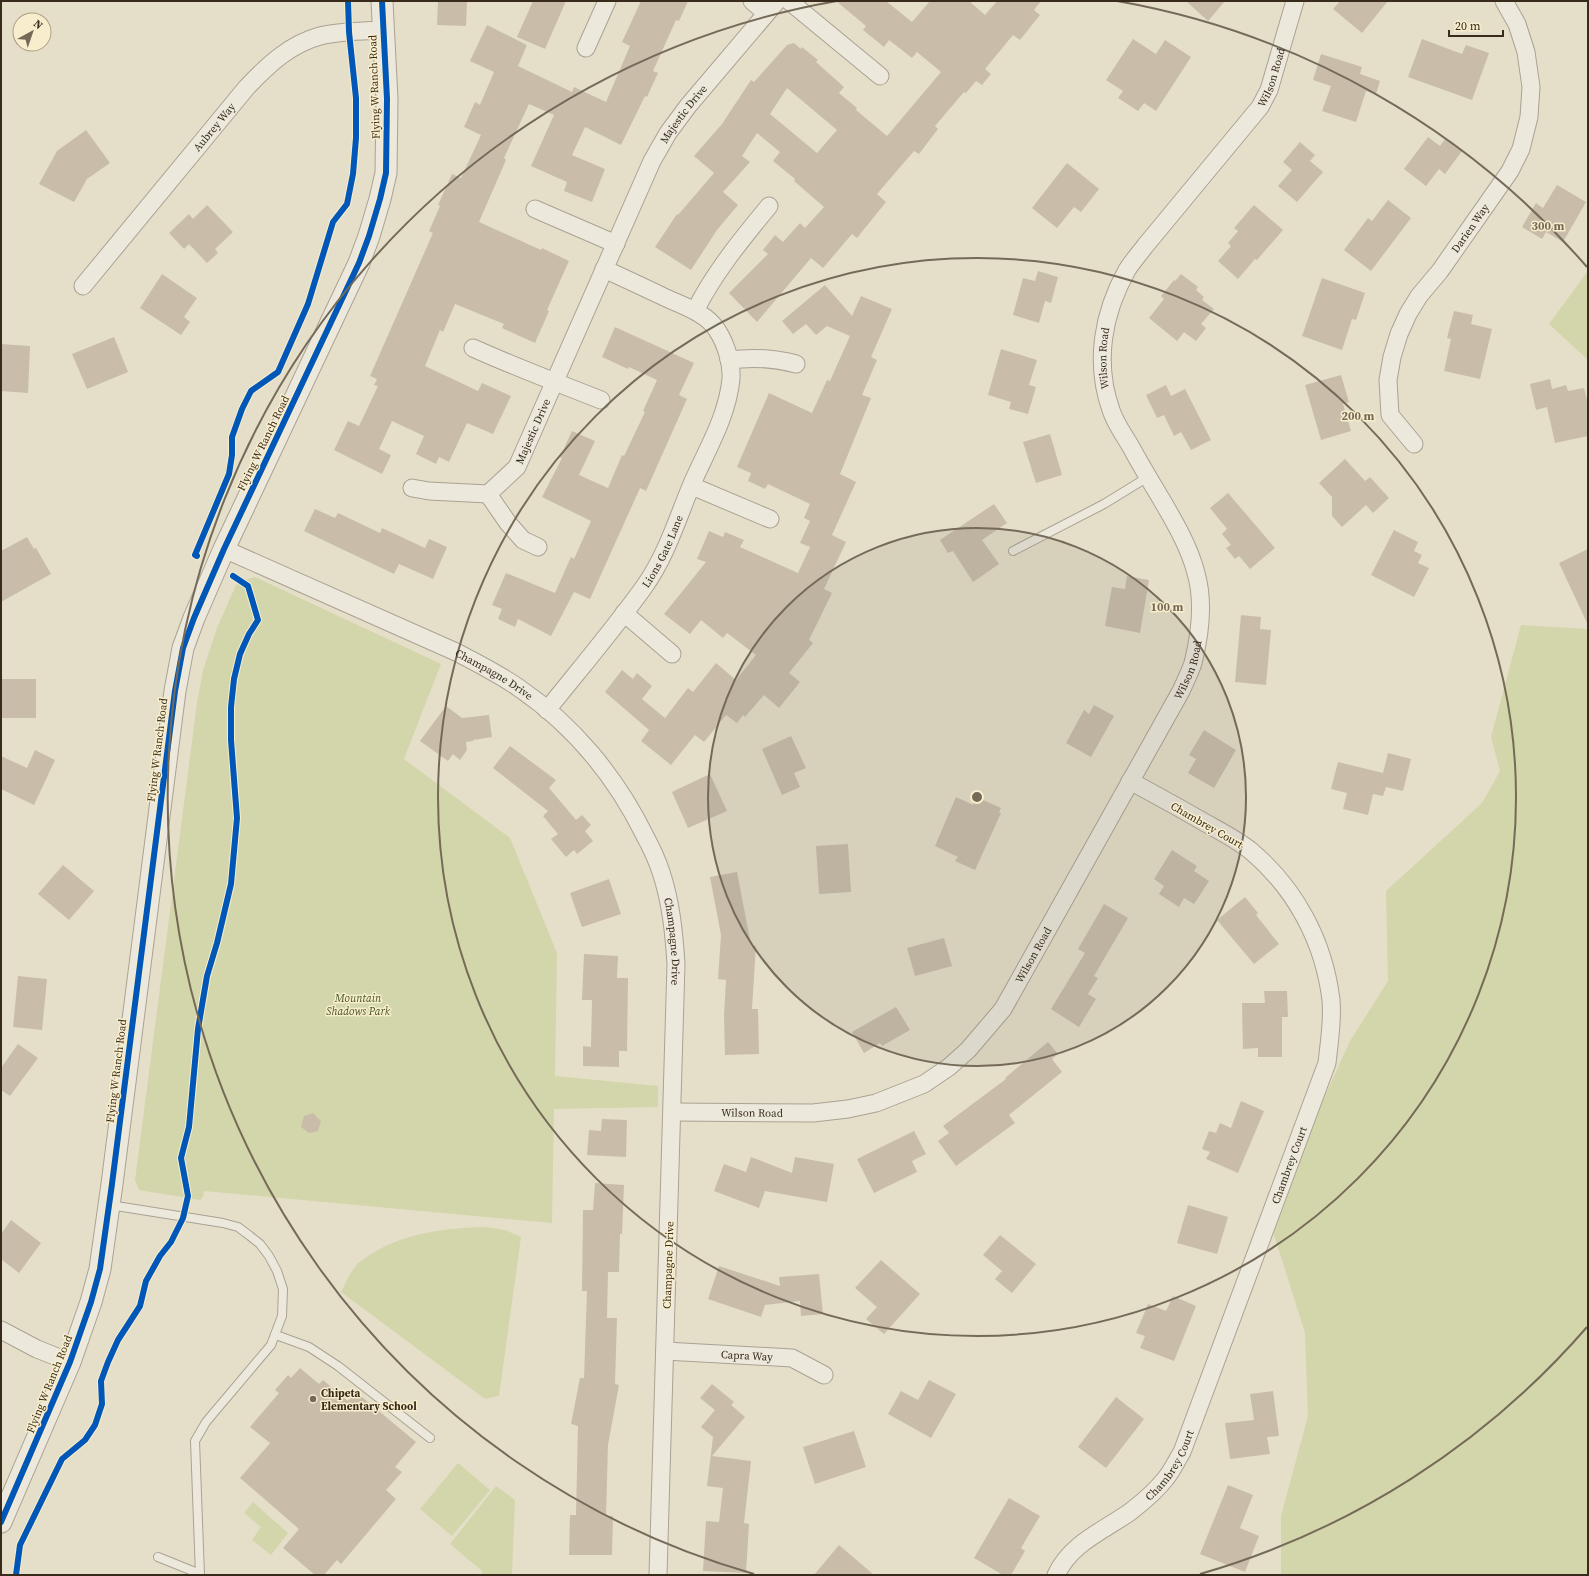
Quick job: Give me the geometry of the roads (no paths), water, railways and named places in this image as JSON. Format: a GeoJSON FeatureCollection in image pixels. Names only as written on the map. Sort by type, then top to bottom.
{"type":"FeatureCollection","features":[{"type":"Feature","properties":{"kind":"street","name":"Flying W Ranch Road"},"geometry":{"type":"LineString","coordinates":[[1,1522],[70,1362],[91,1302],[100,1269],[175,691],[183,648],[194,618],[224,549],[359,262],[371,229],[386,173],[387,99],[382,30],[382,1]]}},
{"type":"Feature","properties":{"kind":"street"},"geometry":{"type":"LineString","coordinates":[[586,48],[607,1]]}},
{"type":"Feature","properties":{"kind":"street"},"geometry":{"type":"LineString","coordinates":[[752,1],[771,7]]}},
{"type":"Feature","properties":{"kind":"street"},"geometry":{"type":"LineString","coordinates":[[789,1],[880,76]]}},
{"type":"Feature","properties":{"kind":"street","name":"Wilson Road"},"geometry":{"type":"LineString","coordinates":[[673,1112],[813,1113],[848,1109],[876,1103],[924,1084],[949,1067],[968,1050],[1003,1009],[1181,691],[1190,671],[1198,640],[1200,598],[1196,574],[1189,552],[1179,530],[1111,410],[1101,366],[1102,342],[1108,319],[1115,295],[1128,270],[1145,246],[1260,107],[1269,90],[1295,1]]}},
{"type":"Feature","properties":{"kind":"street","name":"Darien Way"},"geometry":{"type":"LineString","coordinates":[[1414,444],[1390,415],[1388,380],[1392,357],[1399,334],[1408,314],[1419,296],[1440,271],[1510,171],[1521,149],[1529,117],[1531,87],[1526,52],[1517,24],[1504,1]]}},
{"type":"Feature","properties":{"kind":"street","name":"Majestic Drive"},"geometry":{"type":"LineString","coordinates":[[488,494],[517,467],[652,161],[668,133],[688,106],[771,7]]}},
{"type":"Feature","properties":{"kind":"street","name":"Aubrey Way"},"geometry":{"type":"LineString","coordinates":[[83,286],[247,87],[279,56],[301,43],[320,36],[382,30]]}},
{"type":"Feature","properties":{"kind":"street"},"geometry":{"type":"LineString","coordinates":[[694,312],[707,288],[731,252],[769,206]]}},
{"type":"Feature","properties":{"kind":"street"},"geometry":{"type":"LineString","coordinates":[[535,209],[616,244]]}},
{"type":"Feature","properties":{"kind":"street","name":"Lions Gate Lane"},"geometry":{"type":"LineString","coordinates":[[547,710],[624,613],[655,570],[665,551],[723,415],[728,398],[731,377],[725,344],[709,320],[604,269]]}},
{"type":"Feature","properties":{"kind":"street"},"geometry":{"type":"LineString","coordinates":[[473,348],[521,370],[601,400]]}},
{"type":"Feature","properties":{"kind":"street"},"geometry":{"type":"LineString","coordinates":[[729,360],[746,358],[778,359],[796,364]]}},
{"type":"Feature","properties":{"kind":"street"},"geometry":{"type":"LineString","coordinates":[[692,486],[770,519]]}},
{"type":"Feature","properties":{"kind":"street"},"geometry":{"type":"LineString","coordinates":[[412,488],[429,491],[488,494],[508,523],[524,540],[538,547]]}},
{"type":"Feature","properties":{"kind":"street","name":"Champagne Drive"},"geometry":{"type":"LineString","coordinates":[[224,549],[456,652],[520,688],[572,731],[617,786],[634,813],[661,871],[674,929],[676,964],[673,1112],[658,1575]]}},
{"type":"Feature","properties":{"kind":"street"},"geometry":{"type":"LineString","coordinates":[[624,613],[672,654]]}},
{"type":"Feature","properties":{"kind":"street","name":"Chambrey Court"},"geometry":{"type":"LineString","coordinates":[[1056,1575],[1072,1552],[1091,1536],[1130,1512],[1151,1494],[1167,1478],[1182,1452],[1327,1064],[1331,1029],[1331,1001],[1318,943],[1305,916],[1290,892],[1270,869],[1230,836],[1130,781]]}},
{"type":"Feature","properties":{"kind":"street"},"geometry":{"type":"LineString","coordinates":[[1,1330],[37,1349],[70,1362]]}},
{"type":"Feature","properties":{"kind":"street","name":"Capra Way"},"geometry":{"type":"LineString","coordinates":[[665,1351],[792,1358],[824,1375]]}},
{"type":"Feature","properties":{"kind":"lane"},"geometry":{"type":"LineString","coordinates":[[1013,551],[1104,504],[1148,477]]}},
{"type":"Feature","properties":{"kind":"lane"},"geometry":{"type":"LineString","coordinates":[[109,1205],[223,1223],[238,1227],[260,1244],[269,1256],[278,1271],[283,1289],[282,1316],[271,1345],[206,1422],[195,1441],[200,1575],[158,1556]]}},
{"type":"Feature","properties":{"kind":"lane"},"geometry":{"type":"LineString","coordinates":[[276,1335],[309,1347],[338,1366],[430,1438]]}},
{"type":"Feature","properties":{"kind":"place","name":"Chipeta Elementary School"},"geometry":{"type":"Point","coordinates":[313,1399]}},
{"type":"Feature","properties":{"kind":"park label","name":"Mountain Shadows Park"},"geometry":{"type":"Point","coordinates":[358,1004]}}]}
